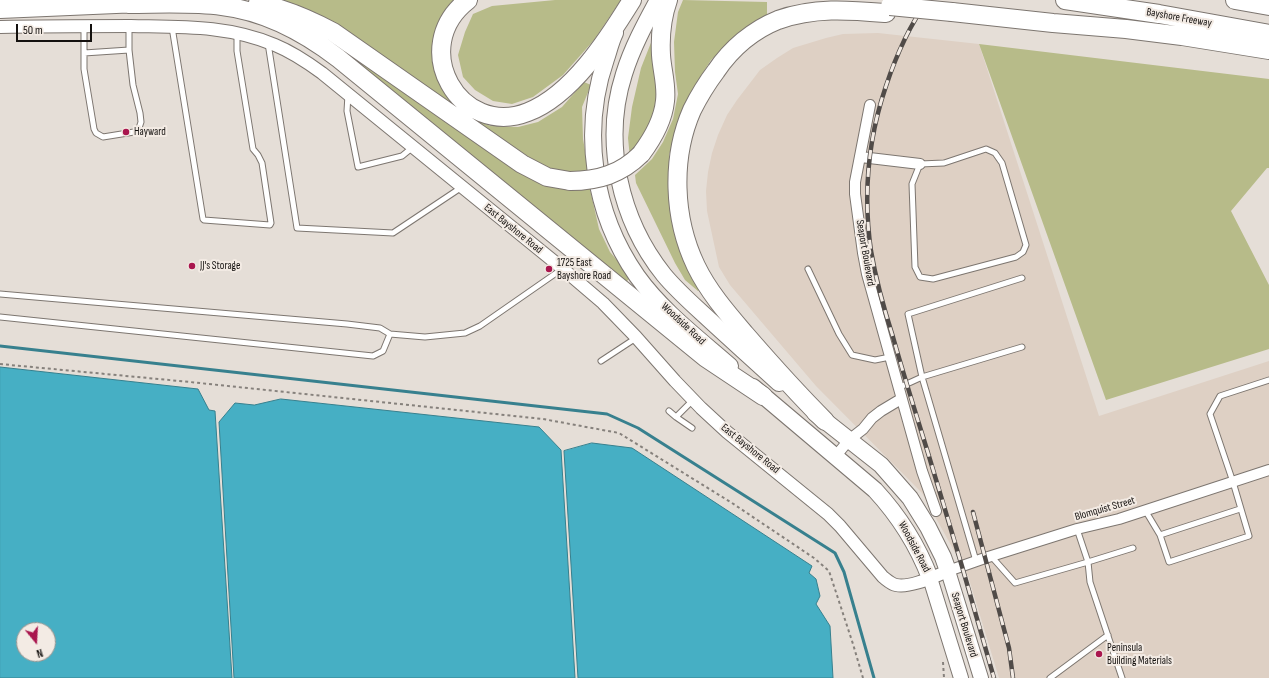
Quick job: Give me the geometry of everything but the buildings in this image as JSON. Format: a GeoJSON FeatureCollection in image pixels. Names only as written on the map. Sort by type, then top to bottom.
{"type":"FeatureCollection","features":[{"type":"Feature","properties":{"kind":"highway"},"geometry":{"type":"LineString","coordinates":[[0,9],[196,0]]}},
{"type":"Feature","properties":{"kind":"highway"},"geometry":{"type":"LineString","coordinates":[[231,0],[258,3],[274,7],[305,18],[319,25],[345,41],[522,164],[547,177],[570,181],[592,180],[615,173],[629,164],[641,154],[660,123],[665,102],[665,81],[661,42],[668,0]]}},
{"type":"Feature","properties":{"kind":"highway"},"geometry":{"type":"LineString","coordinates":[[468,0],[452,15],[446,26],[443,37],[441,48],[444,71],[447,80],[468,105],[486,114],[497,117],[507,117],[517,116],[535,108],[556,95],[568,84],[597,51],[632,0]]}},
{"type":"Feature","properties":{"kind":"highway","name":"Woodside Road"},"geometry":{"type":"LineString","coordinates":[[632,0],[612,42],[602,69],[595,102],[593,135],[593,152],[598,184],[605,211],[623,252],[637,276],[658,302],[763,396],[875,490],[895,513],[916,546],[930,578]]}},
{"type":"Feature","properties":{"kind":"highway","name":"Woodside Road"},"geometry":{"type":"LineString","coordinates":[[658,0],[634,46],[623,75],[617,105],[615,135],[617,166],[623,195],[633,224],[647,251],[675,287],[750,357],[825,421],[881,465],[910,498],[931,533],[948,571]]}},
{"type":"Feature","properties":{"kind":"highway"},"geometry":{"type":"LineString","coordinates":[[817,0],[888,10]]}},
{"type":"Feature","properties":{"kind":"highway","name":"Bayshore Freeway"},"geometry":{"type":"LineString","coordinates":[[1065,0],[1159,14],[1269,34]]}},
{"type":"Feature","properties":{"kind":"highway"},"geometry":{"type":"LineString","coordinates":[[1235,0],[1269,6]]}},
{"type":"Feature","properties":{"kind":"highway"},"geometry":{"type":"LineString","coordinates":[[128,4],[204,4],[237,8],[270,18],[313,40],[338,58],[706,358],[763,396]]}},
{"type":"Feature","properties":{"kind":"highway"},"geometry":{"type":"LineString","coordinates":[[825,421],[789,384],[722,307],[704,281],[696,267],[685,238],[679,206],[678,170],[687,123],[710,79],[731,53],[753,34],[777,21],[808,12],[838,10],[888,10],[1126,29],[1182,36],[1269,50]]}},
{"type":"Feature","properties":{"kind":"main road","name":"Seaport Boulevard"},"geometry":{"type":"LineString","coordinates":[[948,571],[980,678]]}},
{"type":"Feature","properties":{"kind":"main road","name":"Seaport Boulevard"},"geometry":{"type":"LineString","coordinates":[[930,578],[961,678]]}},
{"type":"Feature","properties":{"kind":"street","name":"East Bayshore Road"},"geometry":{"type":"LineString","coordinates":[[0,27],[206,27],[237,32],[268,42],[292,53],[307,62],[348,94],[562,268],[603,304],[636,337],[693,400],[727,432],[828,514],[889,582],[901,586],[948,571]]}},
{"type":"Feature","properties":{"kind":"street","name":"Seaport Boulevard"},"geometry":{"type":"LineString","coordinates":[[870,105],[855,182],[855,194],[863,253],[872,296],[901,399],[922,471],[936,510]]}},
{"type":"Feature","properties":{"kind":"street"},"geometry":{"type":"LineString","coordinates":[[861,157],[920,164]]}},
{"type":"Feature","properties":{"kind":"street"},"geometry":{"type":"LineString","coordinates":[[835,457],[849,440],[881,411],[901,399]]}},
{"type":"Feature","properties":{"kind":"street","name":"Blomquist Street"},"geometry":{"type":"LineString","coordinates":[[948,571],[1077,529],[1119,519],[1269,470]]}},
{"type":"Feature","properties":{"kind":"lane"},"geometry":{"type":"LineString","coordinates":[[84,26],[84,69],[94,129],[96,133],[103,137],[134,132],[139,128],[141,122],[133,85],[128,50],[129,26]]}},
{"type":"Feature","properties":{"kind":"lane"},"geometry":{"type":"LineString","coordinates":[[172,26],[203,219],[270,225],[271,223],[262,163],[254,149],[252,141],[237,51],[237,32]]}},
{"type":"Feature","properties":{"kind":"lane"},"geometry":{"type":"LineString","coordinates":[[268,42],[297,228],[393,233],[462,187]]}},
{"type":"Feature","properties":{"kind":"lane"},"geometry":{"type":"LineString","coordinates":[[84,53],[128,50]]}},
{"type":"Feature","properties":{"kind":"lane"},"geometry":{"type":"LineString","coordinates":[[348,94],[347,111],[358,167],[402,156],[413,147]]}},
{"type":"Feature","properties":{"kind":"lane"},"geometry":{"type":"LineString","coordinates":[[986,149],[995,153],[1002,163],[1024,237],[1026,244],[1024,252],[1016,257],[933,279],[920,277],[915,267],[912,184],[920,164],[944,162],[986,149]]}},
{"type":"Feature","properties":{"kind":"lane"},"geometry":{"type":"LineString","coordinates":[[0,294],[347,324],[380,328],[390,334],[425,338],[465,333],[480,326],[562,268]]}},
{"type":"Feature","properties":{"kind":"lane"},"geometry":{"type":"LineString","coordinates":[[808,270],[839,334],[852,355],[875,360],[890,357]]}},
{"type":"Feature","properties":{"kind":"lane"},"geometry":{"type":"LineString","coordinates":[[976,561],[922,377],[908,314],[1022,278]]}},
{"type":"Feature","properties":{"kind":"lane"},"geometry":{"type":"LineString","coordinates":[[0,317],[373,356],[383,351],[390,334]]}},
{"type":"Feature","properties":{"kind":"lane"},"geometry":{"type":"LineString","coordinates":[[601,361],[636,337]]}},
{"type":"Feature","properties":{"kind":"lane"},"geometry":{"type":"LineString","coordinates":[[898,388],[922,377],[1022,347]]}},
{"type":"Feature","properties":{"kind":"lane"},"geometry":{"type":"LineString","coordinates":[[1145,510],[1160,535],[1169,562],[1249,536],[1233,482],[1210,414],[1220,396],[1269,380]]}},
{"type":"Feature","properties":{"kind":"lane"},"geometry":{"type":"LineString","coordinates":[[676,417],[693,400]]}},
{"type":"Feature","properties":{"kind":"lane"},"geometry":{"type":"LineString","coordinates":[[669,411],[692,428]]}},
{"type":"Feature","properties":{"kind":"lane"},"geometry":{"type":"LineString","coordinates":[[1160,535],[1240,508]]}},
{"type":"Feature","properties":{"kind":"lane"},"geometry":{"type":"LineString","coordinates":[[1077,529],[1088,562],[1090,582],[1122,678]]}},
{"type":"Feature","properties":{"kind":"lane"},"geometry":{"type":"LineString","coordinates":[[991,556],[1015,584],[1133,548]]}},
{"type":"Feature","properties":{"kind":"lane"},"geometry":{"type":"LineString","coordinates":[[1050,678],[1108,635]]}},
{"type":"Feature","properties":{"kind":"path"},"geometry":{"type":"LineString","coordinates":[[0,364],[535,418],[619,433],[738,507],[814,558],[829,571],[863,678]]}},
{"type":"Feature","properties":{"kind":"shaded area"},"geometry":{"type":"Polygon","coordinates":[[[878,33],[979,44],[1099,416],[1269,361],[1269,678],[999,678],[968,576],[922,493],[816,386],[730,285],[719,267],[707,211],[706,191],[708,172],[718,135],[727,115],[737,100],[760,70],[793,48],[843,34],[878,33]]]}},
{"type":"Feature","properties":{"kind":"green space"},"geometry":{"type":"Polygon","coordinates":[[[262,0],[458,0],[437,33],[457,106],[464,113],[262,0]]]}},
{"type":"Feature","properties":{"kind":"green space"},"geometry":{"type":"Polygon","coordinates":[[[555,0],[621,0],[594,40],[563,75],[533,97],[512,104],[493,101],[475,90],[463,77],[458,55],[465,32],[473,14],[492,6],[555,0]]]}},
{"type":"Feature","properties":{"kind":"green space"},"geometry":{"type":"Polygon","coordinates":[[[683,0],[767,2],[767,19],[739,34],[711,60],[697,82],[669,155],[672,197],[701,288],[698,291],[685,280],[675,263],[636,183],[635,175],[652,159],[663,142],[673,119],[678,94],[675,72],[674,42],[678,12],[683,0]]]}},
{"type":"Feature","properties":{"kind":"green space"},"geometry":{"type":"Polygon","coordinates":[[[656,30],[658,63],[655,123],[630,158],[628,138],[632,107],[641,68],[656,30]]]}},
{"type":"Feature","properties":{"kind":"green space"},"geometry":{"type":"Polygon","coordinates":[[[331,42],[346,47],[559,187],[590,189],[599,229],[610,252],[631,277],[626,282],[331,42]]]}},
{"type":"Feature","properties":{"kind":"green space"},"geometry":{"type":"Polygon","coordinates":[[[979,44],[1269,79],[1269,168],[1267,168],[1231,211],[1269,285],[1269,349],[1106,400],[979,44]]]}},
{"type":"Feature","properties":{"kind":"green space"},"geometry":{"type":"Polygon","coordinates":[[[584,82],[591,85],[582,107],[583,139],[589,173],[551,172],[473,119],[490,126],[518,127],[538,122],[562,107],[584,82]]]}},
{"type":"Feature","properties":{"kind":"water"},"geometry":{"type":"Polygon","coordinates":[[[0,367],[198,389],[209,410],[215,411],[232,678],[0,678],[0,367]]]}},
{"type":"Feature","properties":{"kind":"water"},"geometry":{"type":"Polygon","coordinates":[[[281,399],[539,427],[561,450],[575,678],[234,678],[219,422],[235,403],[254,405],[281,399]]]}},
{"type":"Feature","properties":{"kind":"water"},"geometry":{"type":"Polygon","coordinates":[[[592,443],[632,448],[812,566],[809,573],[816,579],[820,596],[816,604],[830,626],[833,678],[578,678],[564,451],[592,443]]]}},
{"type":"Feature","properties":{"kind":"waterway"},"geometry":{"type":"LineString","coordinates":[[0,346],[607,414],[638,428],[835,553],[844,572],[874,678]]}},
{"type":"Feature","properties":{"kind":"railway"},"geometry":{"type":"LineString","coordinates":[[928,0],[915,20],[899,52],[890,75],[875,126],[871,147],[867,188],[867,209],[871,251],[883,305],[994,678]]}},
{"type":"Feature","properties":{"kind":"railway"},"geometry":{"type":"LineString","coordinates":[[973,512],[1009,648],[1013,678]]}},
{"type":"Feature","properties":{"kind":"place","name":"Hayward"},"geometry":{"type":"Point","coordinates":[126,132]}},
{"type":"Feature","properties":{"kind":"place","name":"JJ's Storage"},"geometry":{"type":"Point","coordinates":[192,266]}},
{"type":"Feature","properties":{"kind":"place","name":"1725 East Bayshore Road"},"geometry":{"type":"Point","coordinates":[549,269]}},
{"type":"Feature","properties":{"kind":"place","name":"Peninsula Building Materials"},"geometry":{"type":"Point","coordinates":[1099,654]}}]}
